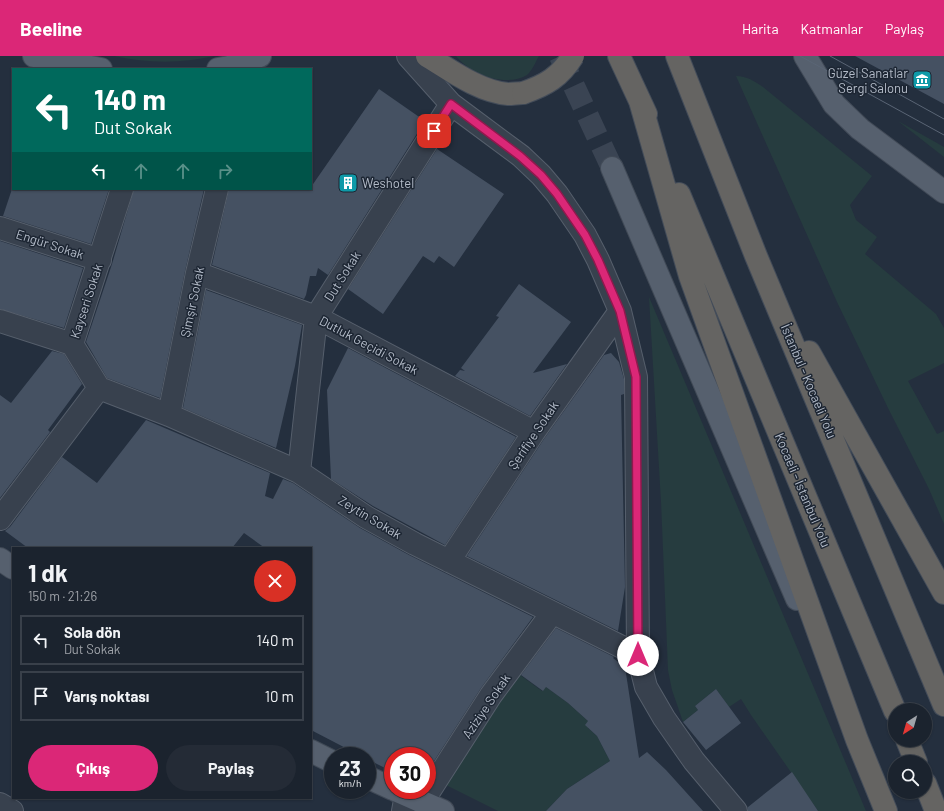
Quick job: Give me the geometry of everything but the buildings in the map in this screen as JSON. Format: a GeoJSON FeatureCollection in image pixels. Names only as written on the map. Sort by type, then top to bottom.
{"type":"FeatureCollection","features":[{"type":"Feature","properties":{"kind":"highway"},"geometry":{"type":"LineString","coordinates":[[427,56],[453,72],[489,90],[508,94],[523,93],[552,81],[573,56]]}},
{"type":"Feature","properties":{"kind":"highway"},"geometry":{"type":"LineString","coordinates":[[619,56],[640,101],[690,276],[857,740],[886,811]]}},
{"type":"Feature","properties":{"kind":"highway","name":"İstanbul - Kocaeli Yolu"},"geometry":{"type":"LineString","coordinates":[[677,56],[756,256],[944,705]]}},
{"type":"Feature","properties":{"kind":"highway","name":"Kocaeli - İstanbul Yolu"},"geometry":{"type":"LineString","coordinates":[[640,101],[892,703]]}},
{"type":"Feature","properties":{"kind":"highway"},"geometry":{"type":"LineString","coordinates":[[756,256],[944,593]]}},
{"type":"Feature","properties":{"kind":"highway"},"geometry":{"type":"LineString","coordinates":[[931,799],[936,811]]}},
{"type":"Feature","properties":{"kind":"main road"},"geometry":{"type":"LineString","coordinates":[[34,56],[96,68]]}},
{"type":"Feature","properties":{"kind":"main road"},"geometry":{"type":"LineString","coordinates":[[805,56],[834,104],[855,124],[944,192]]}},
{"type":"Feature","properties":{"kind":"main road"},"geometry":{"type":"LineString","coordinates":[[224,68],[251,62]]}},
{"type":"Feature","properties":{"kind":"main road"},"geometry":{"type":"LineString","coordinates":[[612,168],[857,740]]}},
{"type":"Feature","properties":{"kind":"main road"},"geometry":{"type":"LineString","coordinates":[[0,559],[12,567]]}},
{"type":"Feature","properties":{"kind":"main road"},"geometry":{"type":"LineString","coordinates":[[312,752],[324,758]]}},
{"type":"Feature","properties":{"kind":"main road"},"geometry":{"type":"LineString","coordinates":[[410,799],[443,811]]}},
{"type":"Feature","properties":{"kind":"street"},"geometry":{"type":"LineString","coordinates":[[408,56],[451,104],[520,156],[541,175],[557,194],[585,235],[598,260],[620,311],[636,377],[638,655],[646,687],[664,718],[694,761],[736,811]]}},
{"type":"Feature","properties":{"kind":"street","name":"Dut Sokak"},"geometry":{"type":"LineString","coordinates":[[299,472],[316,317],[451,104]]}},
{"type":"Feature","properties":{"kind":"street","name":"Kayseri Sokak"},"geometry":{"type":"LineString","coordinates":[[99,388],[72,344],[122,190]]}},
{"type":"Feature","properties":{"kind":"street","name":"Şimşir Sokak"},"geometry":{"type":"LineString","coordinates":[[169,415],[197,273],[217,190]]}},
{"type":"Feature","properties":{"kind":"street","name":"Engür Sokak"},"geometry":{"type":"LineString","coordinates":[[0,228],[100,260]]}},
{"type":"Feature","properties":{"kind":"street","name":"Dutluk Geçidi Sokak"},"geometry":{"type":"LineString","coordinates":[[197,273],[316,317],[534,432]]}},
{"type":"Feature","properties":{"kind":"street","name":"Şerifiye Sokak"},"geometry":{"type":"LineString","coordinates":[[449,561],[534,432],[620,311]]}},
{"type":"Feature","properties":{"kind":"street"},"geometry":{"type":"LineString","coordinates":[[0,321],[72,344]]}},
{"type":"Feature","properties":{"kind":"street"},"geometry":{"type":"LineString","coordinates":[[0,519],[99,388]]}},
{"type":"Feature","properties":{"kind":"street","name":"Zeytin Sokak"},"geometry":{"type":"LineString","coordinates":[[99,388],[169,415],[299,472],[366,517],[415,544],[638,655]]}},
{"type":"Feature","properties":{"kind":"street","name":"Aziziye Sokak"},"geometry":{"type":"LineString","coordinates":[[436,759],[491,695],[552,612]]}},
{"type":"Feature","properties":{"kind":"street"},"geometry":{"type":"LineString","coordinates":[[0,804],[12,811]]}},
{"type":"Feature","properties":{"kind":"green space"},"geometry":{"type":"Polygon","coordinates":[[[114,56],[214,56],[201,59],[164,62],[114,56]]]}},
{"type":"Feature","properties":{"kind":"green space"},"geometry":{"type":"Polygon","coordinates":[[[456,56],[539,56],[527,75],[518,79],[509,80],[488,77],[479,73],[462,63],[456,56]]]}},
{"type":"Feature","properties":{"kind":"green space"},"geometry":{"type":"Polygon","coordinates":[[[736,76],[747,78],[763,87],[872,176],[850,205],[856,220],[877,237],[865,254],[936,314],[944,328],[944,363],[908,381],[937,434],[944,431],[944,524],[929,489],[837,302],[736,76]]]}},
{"type":"Feature","properties":{"kind":"green space"},"geometry":{"type":"Polygon","coordinates":[[[898,121],[944,147],[944,157],[898,121]]]}},
{"type":"Feature","properties":{"kind":"green space"},"geometry":{"type":"Polygon","coordinates":[[[649,297],[866,811],[818,811],[741,699],[729,707],[716,689],[695,706],[698,710],[683,722],[672,690],[668,670],[661,502],[649,297]]]}},
{"type":"Feature","properties":{"kind":"green space"},"geometry":{"type":"Polygon","coordinates":[[[520,675],[542,691],[546,687],[568,703],[588,721],[588,728],[597,736],[610,761],[567,789],[546,811],[498,811],[442,783],[520,675]]]}},
{"type":"Feature","properties":{"kind":"tunnel"},"geometry":{"type":"LineString","coordinates":[[560,56],[612,168]]}},
{"type":"Feature","properties":{"kind":"tram line"},"geometry":{"type":"LineString","coordinates":[[800,56],[944,135]]}},
{"type":"Feature","properties":{"kind":"tram line"},"geometry":{"type":"LineString","coordinates":[[830,56],[944,119]]}},
{"type":"Feature","properties":{"kind":"place","name":"Güzel Sanatlar Sergi Salonu"},"geometry":{"type":"Point","coordinates":[922,80]}},
{"type":"Feature","properties":{"kind":"place","name":"Weshotel"},"geometry":{"type":"Point","coordinates":[348,183]}},
{"type":"Feature","properties":{"kind":"route"},"geometry":{"type":"LineString","coordinates":[[434,131],[451,104],[520,156],[541,175],[572,214],[585,235],[598,260],[620,311],[636,377],[638,655]]}}]}
